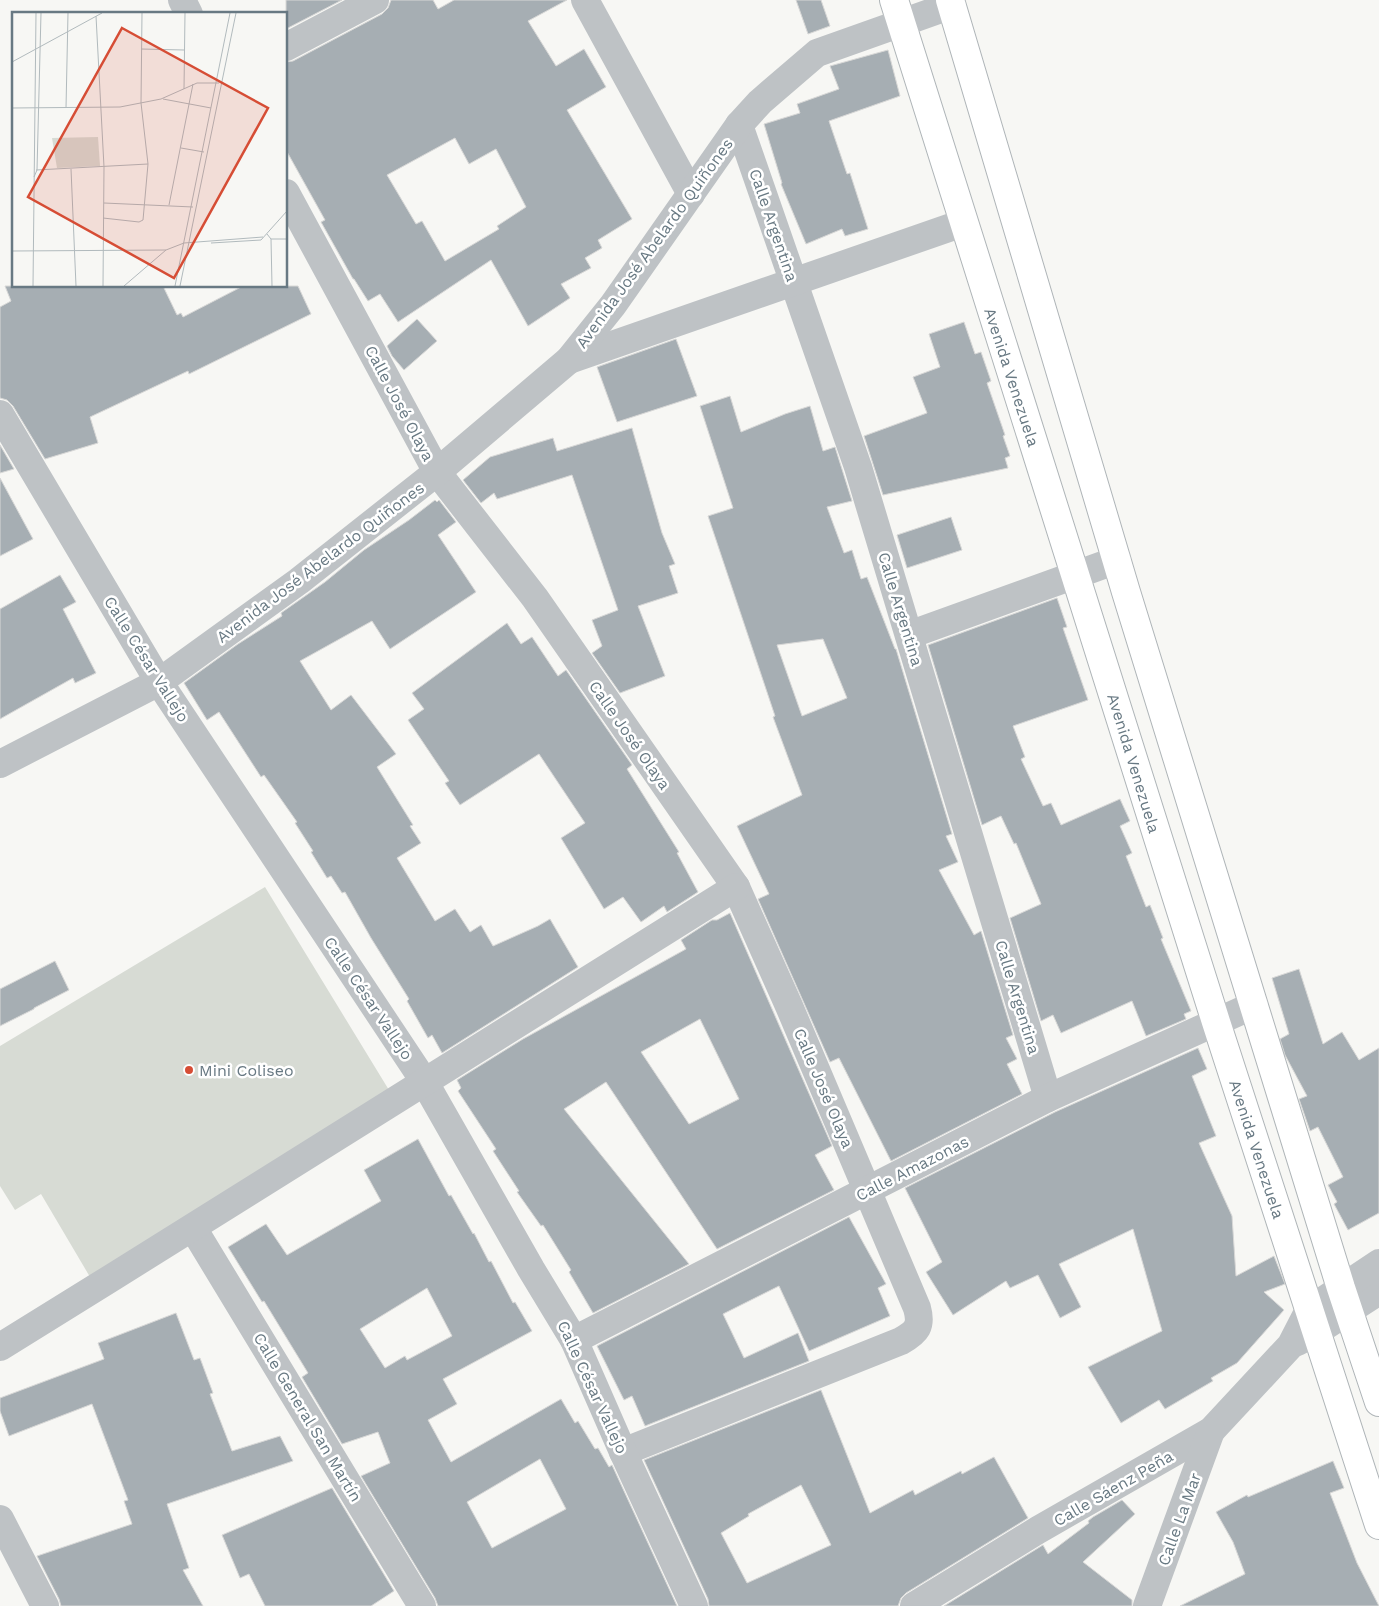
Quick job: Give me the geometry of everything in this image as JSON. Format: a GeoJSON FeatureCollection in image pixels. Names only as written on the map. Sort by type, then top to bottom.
{"type":"FeatureCollection","features":[{"type":"Feature","properties":{"kind":"main road"},"geometry":{"type":"LineString","coordinates":[[951,3],[1116,560],[1345,1299],[1379,1402]]}},
{"type":"Feature","properties":{"kind":"main road","name":"Avenida Venezuela"},"geometry":{"type":"LineString","coordinates":[[898,11],[963,223],[1216,1022],[1379,1525]]}},
{"type":"Feature","properties":{"kind":"street"},"geometry":{"type":"LineString","coordinates":[[182,0],[189,12]]}},
{"type":"Feature","properties":{"kind":"street"},"geometry":{"type":"LineString","coordinates":[[288,46],[374,0]]}},
{"type":"Feature","properties":{"kind":"street"},"geometry":{"type":"LineString","coordinates":[[585,0],[691,194]]}},
{"type":"Feature","properties":{"kind":"street","name":"Avenida José Abelardo Quiñones"},"geometry":{"type":"LineString","coordinates":[[0,764],[159,682],[299,581],[438,472],[569,360],[613,305],[739,125],[760,102],[817,53],[898,11],[951,3]]}},
{"type":"Feature","properties":{"kind":"street","name":"Calle Argentina"},"geometry":{"type":"LineString","coordinates":[[739,125],[858,468],[1048,1098]]}},
{"type":"Feature","properties":{"kind":"street","name":"Calle José Olaya"},"geometry":{"type":"LineString","coordinates":[[288,197],[438,472],[535,598],[736,887],[789,1006],[917,1308],[920,1320],[916,1330],[901,1341],[623,1452]]}},
{"type":"Feature","properties":{"kind":"street"},"geometry":{"type":"LineString","coordinates":[[569,360],[963,223]]}},
{"type":"Feature","properties":{"kind":"street","name":"Calle César Vallejo"},"geometry":{"type":"LineString","coordinates":[[0,414],[159,682],[424,1081],[531,1269],[574,1340],[694,1606]]}},
{"type":"Feature","properties":{"kind":"street"},"geometry":{"type":"LineString","coordinates":[[909,635],[1116,560]]}},
{"type":"Feature","properties":{"kind":"street"},"geometry":{"type":"LineString","coordinates":[[0,1347],[736,887]]}},
{"type":"Feature","properties":{"kind":"street","name":"Calle Amazonas"},"geometry":{"type":"LineString","coordinates":[[574,1340],[1048,1098],[1254,1005]]}},
{"type":"Feature","properties":{"kind":"street","name":"Calle General San Martín"},"geometry":{"type":"LineString","coordinates":[[193,1228],[422,1606]]}},
{"type":"Feature","properties":{"kind":"street"},"geometry":{"type":"LineString","coordinates":[[1312,1321],[1345,1299],[1379,1263]]}},
{"type":"Feature","properties":{"kind":"street"},"geometry":{"type":"LineString","coordinates":[[1345,1299],[1379,1291]]}},
{"type":"Feature","properties":{"kind":"street","name":"Calle Sáenz Peña"},"geometry":{"type":"LineString","coordinates":[[914,1606],[1038,1530],[1211,1431],[1312,1321]]}},
{"type":"Feature","properties":{"kind":"street","name":"Calle La Mar"},"geometry":{"type":"LineString","coordinates":[[1147,1606],[1211,1431]]}},
{"type":"Feature","properties":{"kind":"street"},"geometry":{"type":"LineString","coordinates":[[0,1519],[46,1606]]}},
{"type":"Feature","properties":{"kind":"shaded area","name":"Mini Coliseo"},"geometry":{"type":"Polygon","coordinates":[[[265,887],[392,1095],[90,1277],[41,1194],[15,1210],[0,1186],[0,1046],[265,887]]]}},
{"type":"Feature","properties":{"kind":"building"},"geometry":{"type":"Polygon","coordinates":[[[286,0],[342,0],[288,28],[288,12],[286,12],[286,0]]]}},
{"type":"Feature","properties":{"kind":"building"},"geometry":{"type":"Polygon","coordinates":[[[391,0],[433,0],[438,9],[454,0],[567,0],[528,21],[556,66],[584,49],[606,87],[567,110],[632,219],[598,240],[602,248],[585,258],[591,268],[561,284],[570,298],[528,326],[491,260],[398,322],[380,294],[368,301],[353,279],[321,222],[325,220],[288,154],[288,62],[293,61],[382,14],[388,8],[391,0]],[[455,138],[387,175],[416,224],[422,221],[445,261],[499,229],[497,226],[526,207],[496,149],[469,164],[455,138]]]}},
{"type":"Feature","properties":{"kind":"building"},"geometry":{"type":"Polygon","coordinates":[[[796,0],[821,0],[830,26],[808,34],[796,0]]]}},
{"type":"Feature","properties":{"kind":"building"},"geometry":{"type":"Polygon","coordinates":[[[888,50],[900,96],[829,121],[847,174],[850,173],[868,229],[845,236],[842,229],[806,244],[781,184],[764,124],[800,113],[797,104],[839,89],[830,66],[888,50]]]}},
{"type":"Feature","properties":{"kind":"building"},"geometry":{"type":"Polygon","coordinates":[[[5,286],[12,286],[12,288],[164,288],[177,315],[181,313],[183,317],[239,288],[288,288],[288,286],[298,286],[311,314],[189,374],[188,371],[90,417],[98,443],[45,459],[13,406],[7,400],[0,398],[0,307],[11,301],[5,286]]]}},
{"type":"Feature","properties":{"kind":"building"},"geometry":{"type":"Polygon","coordinates":[[[417,319],[437,341],[404,370],[392,356],[387,346],[417,319]]]}},
{"type":"Feature","properties":{"kind":"building"},"geometry":{"type":"Polygon","coordinates":[[[964,322],[975,354],[981,352],[991,381],[987,383],[1005,435],[1003,436],[1010,456],[1005,458],[1008,468],[883,495],[864,436],[927,413],[913,377],[940,367],[929,334],[964,322]]]}},
{"type":"Feature","properties":{"kind":"building"},"geometry":{"type":"Polygon","coordinates":[[[676,339],[697,396],[617,422],[597,367],[676,339]]]}},
{"type":"Feature","properties":{"kind":"building"},"geometry":{"type":"Polygon","coordinates":[[[730,396],[741,432],[810,406],[823,451],[835,447],[852,501],[827,507],[844,553],[852,550],[861,579],[867,577],[896,649],[952,834],[946,836],[958,862],[939,870],[974,935],[981,931],[1013,1035],[1006,1038],[1017,1059],[1007,1064],[1022,1094],[891,1161],[839,1058],[830,1062],[758,899],[769,894],[737,826],[802,795],[773,717],[775,716],[708,516],[733,508],[700,406],[730,396]],[[823,639],[777,645],[802,716],[847,698],[823,639]]]}},
{"type":"Feature","properties":{"kind":"building"},"geometry":{"type":"Polygon","coordinates":[[[632,428],[662,533],[675,564],[669,566],[678,593],[638,606],[665,676],[620,693],[592,653],[602,646],[592,620],[618,610],[572,475],[497,499],[494,493],[481,503],[463,480],[490,457],[553,438],[557,451],[632,428]]]}},
{"type":"Feature","properties":{"kind":"building"},"geometry":{"type":"Polygon","coordinates":[[[0,445],[14,469],[0,473],[0,445]]]}},
{"type":"Feature","properties":{"kind":"building"},"geometry":{"type":"Polygon","coordinates":[[[0,478],[33,539],[0,556],[0,478]]]}},
{"type":"Feature","properties":{"kind":"building"},"geometry":{"type":"Polygon","coordinates":[[[435,500],[437,502],[439,500],[456,522],[438,535],[476,592],[390,649],[372,621],[300,661],[331,710],[351,695],[396,754],[377,767],[413,825],[410,826],[421,843],[397,858],[435,921],[455,909],[470,932],[481,925],[493,946],[550,919],[578,967],[442,1053],[432,1035],[428,1038],[407,1001],[409,999],[345,892],[342,893],[331,876],[327,878],[295,823],[297,822],[264,775],[261,777],[219,712],[207,720],[184,683],[238,644],[282,616],[281,613],[325,582],[364,550],[435,500]]]}},
{"type":"Feature","properties":{"kind":"building"},"geometry":{"type":"Polygon","coordinates":[[[951,517],[962,550],[907,568],[897,535],[951,517]]]}},
{"type":"Feature","properties":{"kind":"building"},"geometry":{"type":"Polygon","coordinates":[[[60,575],[76,602],[63,609],[96,673],[75,683],[73,678],[0,719],[0,609],[60,575]]]}},
{"type":"Feature","properties":{"kind":"building"},"geometry":{"type":"Polygon","coordinates":[[[1057,598],[1067,627],[1063,628],[1088,700],[1013,726],[1025,757],[1021,759],[1043,806],[1051,803],[1061,825],[1120,799],[1130,821],[1120,826],[1132,853],[1126,856],[1146,907],[1150,905],[1163,938],[1161,939],[1191,1011],[1184,1014],[1186,1019],[1146,1036],[1132,1001],[1061,1033],[1053,1015],[1041,1021],[1010,918],[1041,904],[1016,843],[1014,844],[1001,816],[982,825],[928,645],[1057,598]]]}},
{"type":"Feature","properties":{"kind":"building"},"geometry":{"type":"Polygon","coordinates":[[[507,623],[521,644],[532,637],[558,676],[566,670],[632,765],[627,769],[679,852],[677,853],[698,892],[667,912],[664,906],[641,922],[623,897],[604,909],[561,838],[585,823],[539,754],[460,805],[445,783],[449,781],[408,720],[424,709],[412,693],[507,623]]]}},
{"type":"Feature","properties":{"kind":"building"},"geometry":{"type":"Polygon","coordinates":[[[730,913],[832,1146],[815,1155],[834,1190],[717,1249],[606,1082],[564,1109],[689,1264],[593,1313],[569,1272],[571,1270],[543,1225],[541,1226],[517,1192],[519,1191],[493,1151],[496,1149],[458,1091],[461,1088],[457,1080],[523,1039],[686,949],[681,940],[712,920],[717,920],[730,913]],[[700,1019],[641,1052],[689,1124],[739,1099],[700,1019]]]}},
{"type":"Feature","properties":{"kind":"building"},"geometry":{"type":"Polygon","coordinates":[[[55,961],[69,990],[0,1026],[0,989],[55,961]]]}},
{"type":"Feature","properties":{"kind":"building"},"geometry":{"type":"Polygon","coordinates":[[[1299,969],[1323,1044],[1342,1032],[1359,1060],[1379,1048],[1379,1213],[1348,1230],[1334,1204],[1337,1202],[1328,1185],[1343,1177],[1318,1127],[1310,1131],[1299,1099],[1307,1096],[1285,1055],[1280,1039],[1289,1034],[1272,978],[1299,969]]]}},
{"type":"Feature","properties":{"kind":"building"},"geometry":{"type":"Polygon","coordinates":[[[1198,1048],[1207,1069],[1192,1076],[1216,1136],[1199,1143],[1232,1216],[1236,1276],[1274,1256],[1285,1284],[1264,1292],[1284,1310],[1237,1363],[1211,1378],[1213,1381],[1165,1409],[1159,1400],[1121,1423],[1088,1367],[1162,1331],[1133,1229],[1059,1264],[1081,1307],[1060,1318],[1038,1275],[1010,1288],[1006,1281],[953,1315],[926,1272],[942,1262],[905,1188],[1055,1112],[1198,1048]]]}},
{"type":"Feature","properties":{"kind":"building"},"geometry":{"type":"Polygon","coordinates":[[[418,1139],[449,1196],[451,1195],[489,1262],[491,1261],[513,1303],[515,1302],[532,1331],[443,1379],[457,1404],[428,1420],[451,1462],[561,1399],[575,1423],[578,1421],[595,1449],[598,1448],[609,1467],[612,1465],[677,1606],[438,1606],[361,1476],[390,1463],[378,1432],[342,1444],[302,1377],[308,1373],[228,1247],[266,1224],[287,1255],[381,1201],[364,1170],[418,1139]],[[427,1288],[360,1329],[385,1368],[405,1356],[407,1360],[452,1336],[427,1288]],[[540,1459],[467,1502],[492,1548],[566,1509],[540,1459]]]}},
{"type":"Feature","properties":{"kind":"building"},"geometry":{"type":"Polygon","coordinates":[[[849,1217],[886,1284],[878,1288],[890,1316],[809,1351],[779,1286],[723,1314],[744,1358],[798,1333],[809,1361],[645,1426],[632,1396],[624,1400],[597,1346],[849,1217]]]}},
{"type":"Feature","properties":{"kind":"building"},"geometry":{"type":"Polygon","coordinates":[[[176,1313],[194,1360],[200,1358],[213,1393],[210,1394],[232,1451],[280,1436],[293,1461],[167,1504],[189,1568],[183,1570],[203,1606],[61,1606],[37,1556],[132,1524],[124,1501],[128,1500],[92,1404],[9,1436],[0,1411],[0,1398],[104,1359],[98,1343],[176,1313]]]}},
{"type":"Feature","properties":{"kind":"building"},"geometry":{"type":"Polygon","coordinates":[[[821,1390],[870,1513],[913,1490],[915,1495],[961,1471],[962,1474],[994,1457],[1028,1518],[906,1593],[901,1598],[898,1606],[709,1606],[708,1599],[644,1460],[821,1390]],[[801,1485],[748,1514],[749,1516],[721,1533],[747,1583],[831,1545],[801,1485]]]}},
{"type":"Feature","properties":{"kind":"building"},"geometry":{"type":"Polygon","coordinates":[[[1333,1461],[1344,1488],[1330,1493],[1357,1563],[1379,1606],[1180,1606],[1245,1574],[1233,1542],[1216,1512],[1247,1495],[1248,1497],[1333,1461]]]}},
{"type":"Feature","properties":{"kind":"building"},"geometry":{"type":"Polygon","coordinates":[[[332,1488],[394,1591],[371,1606],[265,1606],[249,1574],[240,1578],[222,1535],[332,1488]]]}},
{"type":"Feature","properties":{"kind":"building"},"geometry":{"type":"Polygon","coordinates":[[[1122,1500],[1135,1514],[1083,1562],[1132,1600],[1132,1606],[944,1606],[1043,1545],[1048,1554],[1089,1523],[1088,1521],[1093,1517],[1122,1500]]]}},
{"type":"Feature","properties":{"kind":"place","name":"Mini Coliseo"},"geometry":{"type":"Point","coordinates":[189,1070]}}]}
